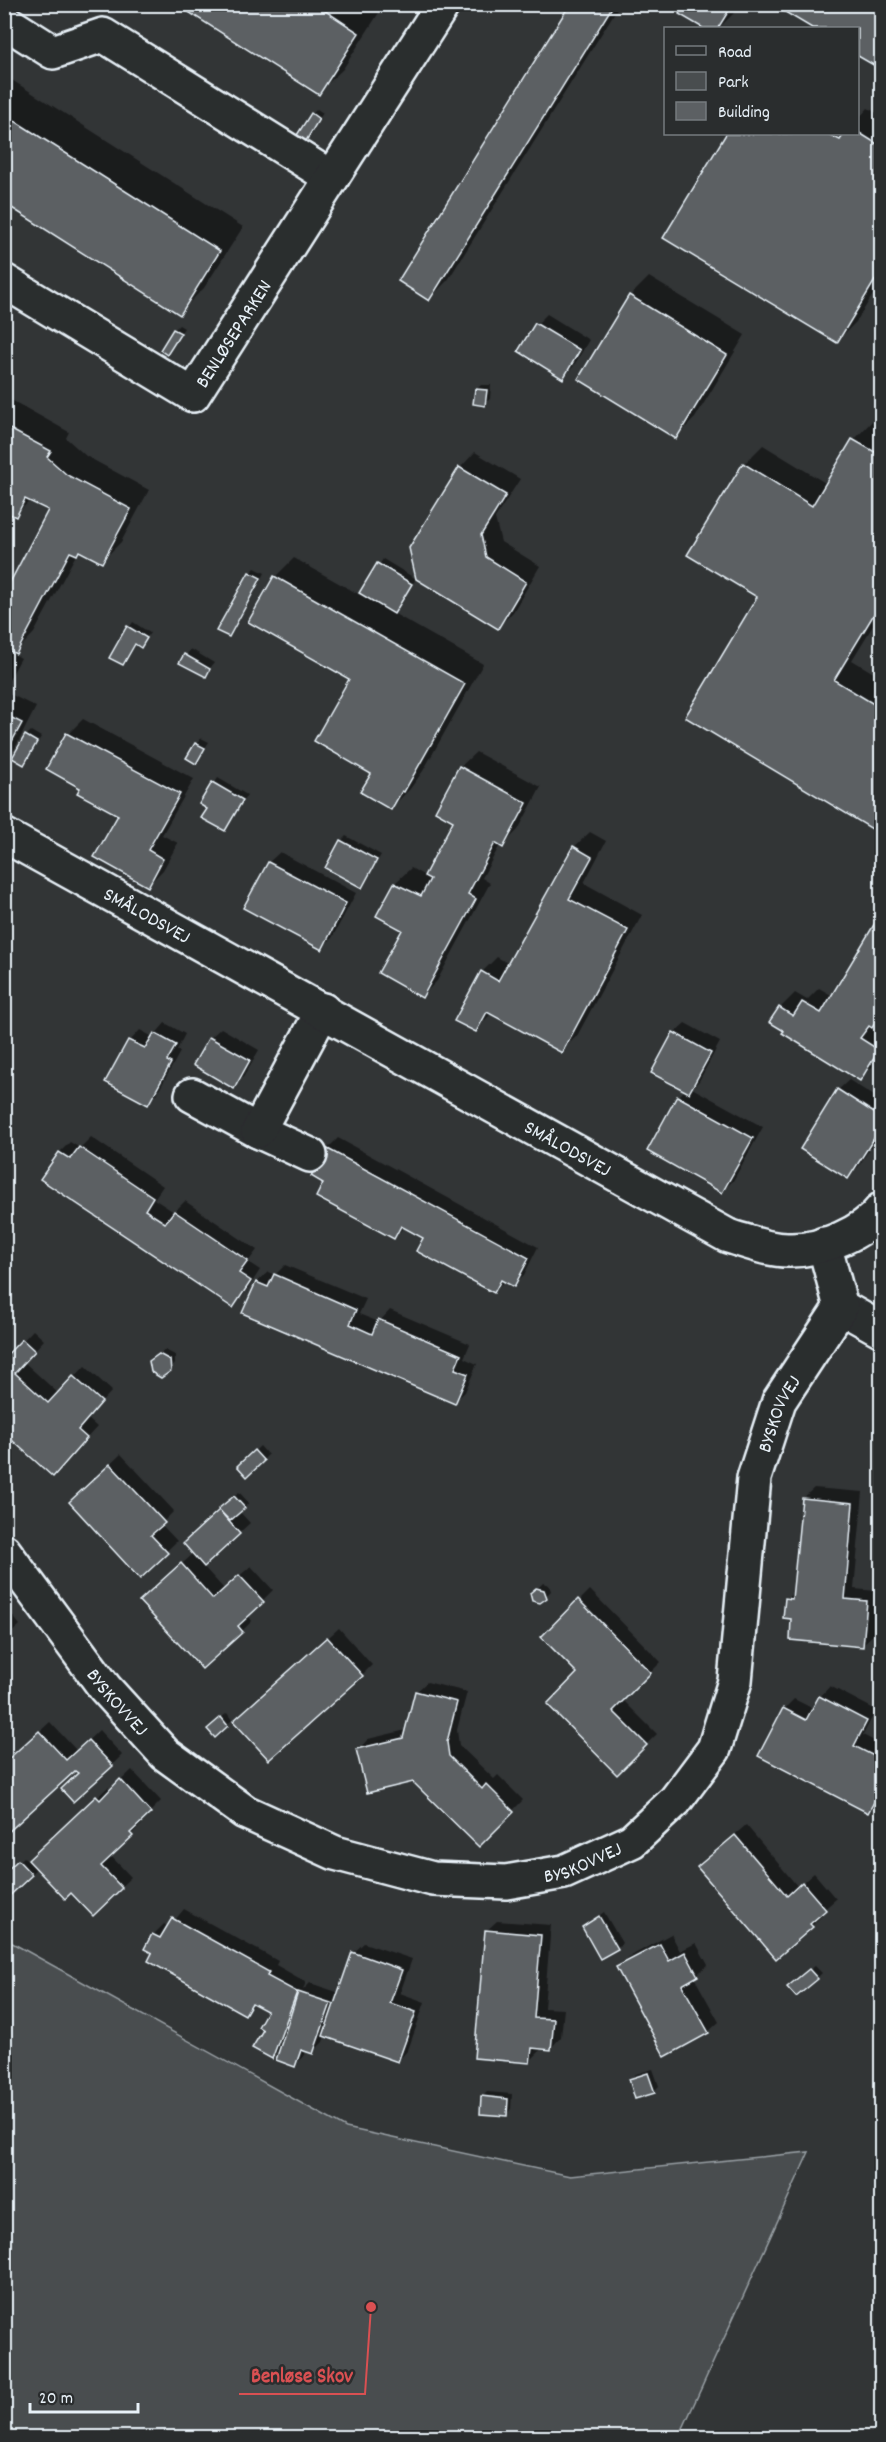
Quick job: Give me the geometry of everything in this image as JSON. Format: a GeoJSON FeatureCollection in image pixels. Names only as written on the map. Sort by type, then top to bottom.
{"type":"FeatureCollection","features":[{"type":"Feature","properties":{"kind":"street","name":"BENLØSEPARKEN"},"geometry":{"type":"LineString","coordinates":[[4,281],[193,395],[443,4]]}},
{"type":"Feature","properties":{"kind":"street"},"geometry":{"type":"LineString","coordinates":[[4,21],[53,52],[104,35],[332,178]]}},
{"type":"Feature","properties":{"kind":"street","name":"SMÅLODSVEJ"},"geometry":{"type":"LineString","coordinates":[[4,835],[728,1236],[763,1247],[792,1250],[824,1244],[853,1233],[882,1209]]}},
{"type":"Feature","properties":{"kind":"street"},"geometry":{"type":"LineString","coordinates":[[258,1131],[323,1010]]}},
{"type":"Feature","properties":{"kind":"street"},"geometry":{"type":"LineString","coordinates":[[192,1095],[258,1131],[310,1155]]}},
{"type":"Feature","properties":{"kind":"street"},"geometry":{"type":"LineString","coordinates":[[824,1244],[841,1307],[882,1330]]}},
{"type":"Feature","properties":{"kind":"street","name":"BYSKOVVEJ"},"geometry":{"type":"LineString","coordinates":[[4,1551],[105,1688],[165,1755],[245,1812],[335,1853],[433,1879],[506,1882],[564,1872],[632,1842],[675,1801],[714,1749],[735,1681],[754,1478],[779,1401],[841,1307]]}},
{"type":"Feature","properties":{"kind":"green space"},"geometry":{"type":"Polygon","coordinates":[[[5,1939],[346,2128],[570,2176],[809,2152],[679,2437],[5,2437],[5,1939]]]}},
{"type":"Feature","properties":{"kind":"building"},"geometry":{"type":"Polygon","coordinates":[[[176,4],[315,4],[359,33],[319,95],[176,4]]]}},
{"type":"Feature","properties":{"kind":"building"},"geometry":{"type":"Polygon","coordinates":[[[570,4],[614,4],[429,301],[398,281],[570,4]]]}},
{"type":"Feature","properties":{"kind":"building"},"geometry":{"type":"Polygon","coordinates":[[[684,4],[733,4],[719,27],[701,27],[679,14],[684,4]]]}},
{"type":"Feature","properties":{"kind":"building"},"geometry":{"type":"Polygon","coordinates":[[[783,4],[882,4],[882,70],[859,57],[859,27],[810,27],[780,9],[783,4]]]}},
{"type":"Feature","properties":{"kind":"building"},"geometry":{"type":"Polygon","coordinates":[[[311,113],[319,119],[306,141],[297,135],[311,113]]]}},
{"type":"Feature","properties":{"kind":"building"},"geometry":{"type":"Polygon","coordinates":[[[4,114],[220,251],[180,315],[4,203],[4,114]]]}},
{"type":"Feature","properties":{"kind":"building"},"geometry":{"type":"Polygon","coordinates":[[[859,133],[882,147],[882,269],[837,343],[663,238],[725,135],[830,135],[840,140],[843,135],[859,135],[859,133]]]}},
{"type":"Feature","properties":{"kind":"building"},"geometry":{"type":"Polygon","coordinates":[[[629,295],[727,355],[676,439],[578,379],[629,295]]]}},
{"type":"Feature","properties":{"kind":"building"},"geometry":{"type":"Polygon","coordinates":[[[535,323],[580,350],[563,379],[518,351],[535,323]]]}},
{"type":"Feature","properties":{"kind":"building"},"geometry":{"type":"Polygon","coordinates":[[[173,329],[181,333],[167,355],[160,350],[173,329]]]}},
{"type":"Feature","properties":{"kind":"building"},"geometry":{"type":"Polygon","coordinates":[[[475,389],[487,390],[485,406],[473,404],[475,389]]]}},
{"type":"Feature","properties":{"kind":"building"},"geometry":{"type":"Polygon","coordinates":[[[4,426],[51,451],[47,457],[67,475],[131,509],[102,563],[79,551],[77,555],[70,552],[16,654],[4,648],[4,594],[48,510],[25,499],[16,517],[4,511],[4,426]]]}},
{"type":"Feature","properties":{"kind":"building"},"geometry":{"type":"Polygon","coordinates":[[[852,439],[882,456],[882,601],[834,680],[882,709],[882,835],[685,717],[757,597],[687,555],[743,463],[812,506],[852,439]]]}},
{"type":"Feature","properties":{"kind":"building"},"geometry":{"type":"Polygon","coordinates":[[[459,467],[506,495],[481,535],[486,557],[526,582],[498,629],[416,579],[409,548],[459,467]]]}},
{"type":"Feature","properties":{"kind":"building"},"geometry":{"type":"Polygon","coordinates":[[[377,563],[412,584],[394,614],[359,593],[377,563]]]}},
{"type":"Feature","properties":{"kind":"building"},"geometry":{"type":"Polygon","coordinates":[[[249,572],[261,578],[229,637],[216,631],[249,572]]]}},
{"type":"Feature","properties":{"kind":"building"},"geometry":{"type":"Polygon","coordinates":[[[274,576],[465,684],[404,792],[402,791],[391,810],[360,792],[371,774],[314,741],[349,679],[248,622],[274,576]]]}},
{"type":"Feature","properties":{"kind":"building"},"geometry":{"type":"Polygon","coordinates":[[[127,626],[147,638],[141,648],[135,644],[123,665],[109,658],[127,626]]]}},
{"type":"Feature","properties":{"kind":"building"},"geometry":{"type":"Polygon","coordinates":[[[184,654],[210,669],[206,677],[179,663],[184,654]]]}},
{"type":"Feature","properties":{"kind":"building"},"geometry":{"type":"Polygon","coordinates":[[[4,714],[22,723],[4,756],[4,714]]]}},
{"type":"Feature","properties":{"kind":"building"},"geometry":{"type":"Polygon","coordinates":[[[66,733],[180,794],[148,850],[163,859],[148,887],[94,857],[118,815],[77,793],[80,788],[46,769],[66,733]]]}},
{"type":"Feature","properties":{"kind":"building"},"geometry":{"type":"Polygon","coordinates":[[[25,735],[37,742],[24,765],[12,758],[25,735]]]}},
{"type":"Feature","properties":{"kind":"building"},"geometry":{"type":"Polygon","coordinates":[[[195,743],[205,748],[196,764],[186,758],[195,743]]]}},
{"type":"Feature","properties":{"kind":"building"},"geometry":{"type":"Polygon","coordinates":[[[459,766],[527,803],[503,848],[495,843],[468,894],[476,899],[422,998],[378,973],[402,930],[376,916],[394,883],[421,896],[430,879],[424,876],[453,821],[435,811],[459,766]]]}},
{"type":"Feature","properties":{"kind":"building"},"geometry":{"type":"Polygon","coordinates":[[[212,782],[243,800],[225,831],[201,818],[207,809],[199,804],[212,782]]]}},
{"type":"Feature","properties":{"kind":"building"},"geometry":{"type":"Polygon","coordinates":[[[340,840],[377,860],[362,888],[325,868],[340,840]]]}},
{"type":"Feature","properties":{"kind":"building"},"geometry":{"type":"Polygon","coordinates":[[[573,846],[592,857],[569,899],[628,930],[562,1053],[487,1012],[476,1032],[454,1021],[481,971],[498,981],[573,846]]]}},
{"type":"Feature","properties":{"kind":"building"},"geometry":{"type":"Polygon","coordinates":[[[268,862],[346,903],[322,950],[243,908],[268,862]]]}},
{"type":"Feature","properties":{"kind":"building"},"geometry":{"type":"Polygon","coordinates":[[[878,918],[882,920],[882,1012],[872,1028],[869,1026],[860,1038],[879,1050],[860,1081],[782,1033],[784,1031],[769,1022],[779,1007],[793,1016],[802,1002],[821,1013],[878,918]]]}},
{"type":"Feature","properties":{"kind":"building"},"geometry":{"type":"Polygon","coordinates":[[[673,1032],[711,1053],[689,1093],[651,1073],[673,1032]]]}},
{"type":"Feature","properties":{"kind":"building"},"geometry":{"type":"Polygon","coordinates":[[[154,1033],[176,1045],[167,1061],[171,1063],[148,1105],[105,1082],[128,1040],[145,1048],[154,1033]]]}},
{"type":"Feature","properties":{"kind":"building"},"geometry":{"type":"Polygon","coordinates":[[[209,1037],[250,1060],[234,1089],[193,1065],[209,1037]]]}},
{"type":"Feature","properties":{"kind":"building"},"geometry":{"type":"Polygon","coordinates":[[[837,1089],[882,1118],[882,1126],[848,1179],[800,1149],[837,1089]]]}},
{"type":"Feature","properties":{"kind":"building"},"geometry":{"type":"Polygon","coordinates":[[[677,1096],[753,1138],[722,1193],[647,1151],[677,1096]]]}},
{"type":"Feature","properties":{"kind":"building"},"geometry":{"type":"Polygon","coordinates":[[[79,1147],[153,1197],[145,1210],[165,1223],[174,1211],[248,1261],[239,1273],[251,1281],[233,1308],[40,1179],[59,1152],[70,1159],[79,1147]]]}},
{"type":"Feature","properties":{"kind":"building"},"geometry":{"type":"Polygon","coordinates":[[[326,1148],[529,1258],[514,1287],[501,1280],[494,1293],[416,1251],[423,1238],[401,1226],[394,1239],[316,1197],[323,1183],[311,1176],[326,1148]]]}},
{"type":"Feature","properties":{"kind":"building"},"geometry":{"type":"Polygon","coordinates":[[[274,1274],[356,1310],[350,1324],[372,1334],[378,1319],[461,1355],[455,1369],[468,1374],[455,1404],[242,1313],[256,1282],[268,1287],[274,1274]]]}},
{"type":"Feature","properties":{"kind":"building"},"geometry":{"type":"Polygon","coordinates":[[[22,1339],[35,1351],[15,1373],[48,1403],[73,1376],[102,1402],[78,1430],[87,1438],[53,1477],[4,1433],[4,1358],[22,1339]]]}},
{"type":"Feature","properties":{"kind":"building"},"geometry":{"type":"Polygon","coordinates":[[[159,1354],[170,1360],[171,1371],[161,1378],[151,1372],[149,1361],[159,1354]]]}},
{"type":"Feature","properties":{"kind":"building"},"geometry":{"type":"Polygon","coordinates":[[[254,1450],[264,1461],[247,1477],[237,1466],[254,1450]]]}},
{"type":"Feature","properties":{"kind":"building"},"geometry":{"type":"Polygon","coordinates":[[[110,1464],[165,1523],[151,1535],[168,1553],[140,1579],[69,1502],[110,1464]]]}},
{"type":"Feature","properties":{"kind":"building"},"geometry":{"type":"Polygon","coordinates":[[[234,1496],[245,1508],[230,1521],[218,1509],[234,1496]]]}},
{"type":"Feature","properties":{"kind":"building"},"geometry":{"type":"Polygon","coordinates":[[[802,1498],[853,1503],[845,1599],[867,1601],[863,1647],[790,1640],[791,1619],[783,1618],[785,1598],[792,1599],[802,1498]]]}},
{"type":"Feature","properties":{"kind":"building"},"geometry":{"type":"Polygon","coordinates":[[[219,1510],[240,1534],[204,1567],[183,1543],[219,1510]]]}},
{"type":"Feature","properties":{"kind":"building"},"geometry":{"type":"Polygon","coordinates":[[[181,1563],[213,1599],[239,1575],[264,1602],[238,1626],[243,1632],[202,1669],[139,1601],[181,1563]]]}},
{"type":"Feature","properties":{"kind":"building"},"geometry":{"type":"Polygon","coordinates":[[[536,1588],[544,1590],[547,1598],[540,1603],[532,1601],[530,1593],[536,1588]]]}},
{"type":"Feature","properties":{"kind":"building"},"geometry":{"type":"Polygon","coordinates":[[[578,1599],[651,1673],[613,1711],[647,1745],[617,1775],[547,1704],[577,1673],[541,1637],[578,1599]]]}},
{"type":"Feature","properties":{"kind":"building"},"geometry":{"type":"Polygon","coordinates":[[[4,1629],[11,1636],[4,1642],[4,1629]]]}},
{"type":"Feature","properties":{"kind":"building"},"geometry":{"type":"Polygon","coordinates":[[[327,1637],[363,1676],[269,1760],[233,1721],[327,1637]]]}},
{"type":"Feature","properties":{"kind":"building"},"geometry":{"type":"Polygon","coordinates":[[[415,1691],[457,1702],[447,1742],[449,1756],[482,1789],[486,1784],[514,1812],[479,1847],[413,1782],[367,1793],[356,1749],[403,1738],[415,1691]]]}},
{"type":"Feature","properties":{"kind":"building"},"geometry":{"type":"Polygon","coordinates":[[[819,1696],[867,1721],[854,1746],[882,1760],[882,1787],[868,1813],[758,1756],[783,1708],[806,1720],[819,1696]]]}},
{"type":"Feature","properties":{"kind":"building"},"geometry":{"type":"Polygon","coordinates":[[[221,1717],[228,1726],[215,1738],[207,1729],[221,1717]]]}},
{"type":"Feature","properties":{"kind":"building"},"geometry":{"type":"Polygon","coordinates":[[[39,1731],[66,1760],[88,1740],[113,1766],[73,1802],[61,1789],[78,1773],[75,1771],[4,1836],[4,1763],[39,1731]]]}},
{"type":"Feature","properties":{"kind":"building"},"geometry":{"type":"Polygon","coordinates":[[[120,1779],[151,1813],[130,1833],[133,1836],[101,1866],[122,1888],[93,1916],[71,1893],[65,1899],[28,1860],[96,1796],[100,1800],[120,1779]]]}},
{"type":"Feature","properties":{"kind":"building"},"geometry":{"type":"Polygon","coordinates":[[[735,1835],[787,1896],[802,1882],[826,1910],[810,1924],[813,1927],[776,1959],[697,1867],[735,1835]]]}},
{"type":"Feature","properties":{"kind":"building"},"geometry":{"type":"Polygon","coordinates":[[[18,1860],[32,1875],[5,1900],[4,1873],[18,1860]]]}},
{"type":"Feature","properties":{"kind":"building"},"geometry":{"type":"Polygon","coordinates":[[[599,1916],[618,1949],[600,1959],[582,1927],[599,1916]]]}},
{"type":"Feature","properties":{"kind":"building"},"geometry":{"type":"Polygon","coordinates":[[[172,1918],[269,1972],[267,1976],[297,1992],[272,2059],[252,2048],[263,2030],[258,2027],[267,2011],[252,2003],[245,2015],[148,1961],[152,1953],[144,1949],[152,1934],[160,1938],[172,1918]]]}},
{"type":"Feature","properties":{"kind":"building"},"geometry":{"type":"Polygon","coordinates":[[[485,1930],[541,1935],[534,2018],[554,2019],[551,2050],[532,2048],[530,2063],[474,2058],[485,1930]]]}},
{"type":"Feature","properties":{"kind":"building"},"geometry":{"type":"Polygon","coordinates":[[[660,1944],[669,1961],[685,1952],[698,1976],[682,1985],[709,2033],[665,2057],[616,1967],[660,1944]]]}},
{"type":"Feature","properties":{"kind":"building"},"geometry":{"type":"Polygon","coordinates":[[[352,1952],[402,1970],[390,2003],[416,2012],[398,2062],[323,2036],[352,1952]]]}},
{"type":"Feature","properties":{"kind":"building"},"geometry":{"type":"Polygon","coordinates":[[[809,1969],[818,1979],[796,1997],[787,1987],[809,1969]]]}},
{"type":"Feature","properties":{"kind":"building"},"geometry":{"type":"Polygon","coordinates":[[[298,1992],[331,2003],[313,2054],[301,2050],[295,2067],[276,2060],[298,1992]]]}},
{"type":"Feature","properties":{"kind":"building"},"geometry":{"type":"Polygon","coordinates":[[[648,2073],[655,2093],[635,2099],[629,2079],[648,2073]]]}},
{"type":"Feature","properties":{"kind":"building"},"geometry":{"type":"Polygon","coordinates":[[[481,2096],[508,2099],[507,2116],[480,2114],[481,2096]]]}},
{"type":"Feature","properties":{"kind":"place","name":"Benløse Skov"},"geometry":{"type":"Point","coordinates":[371,2307]}}]}
